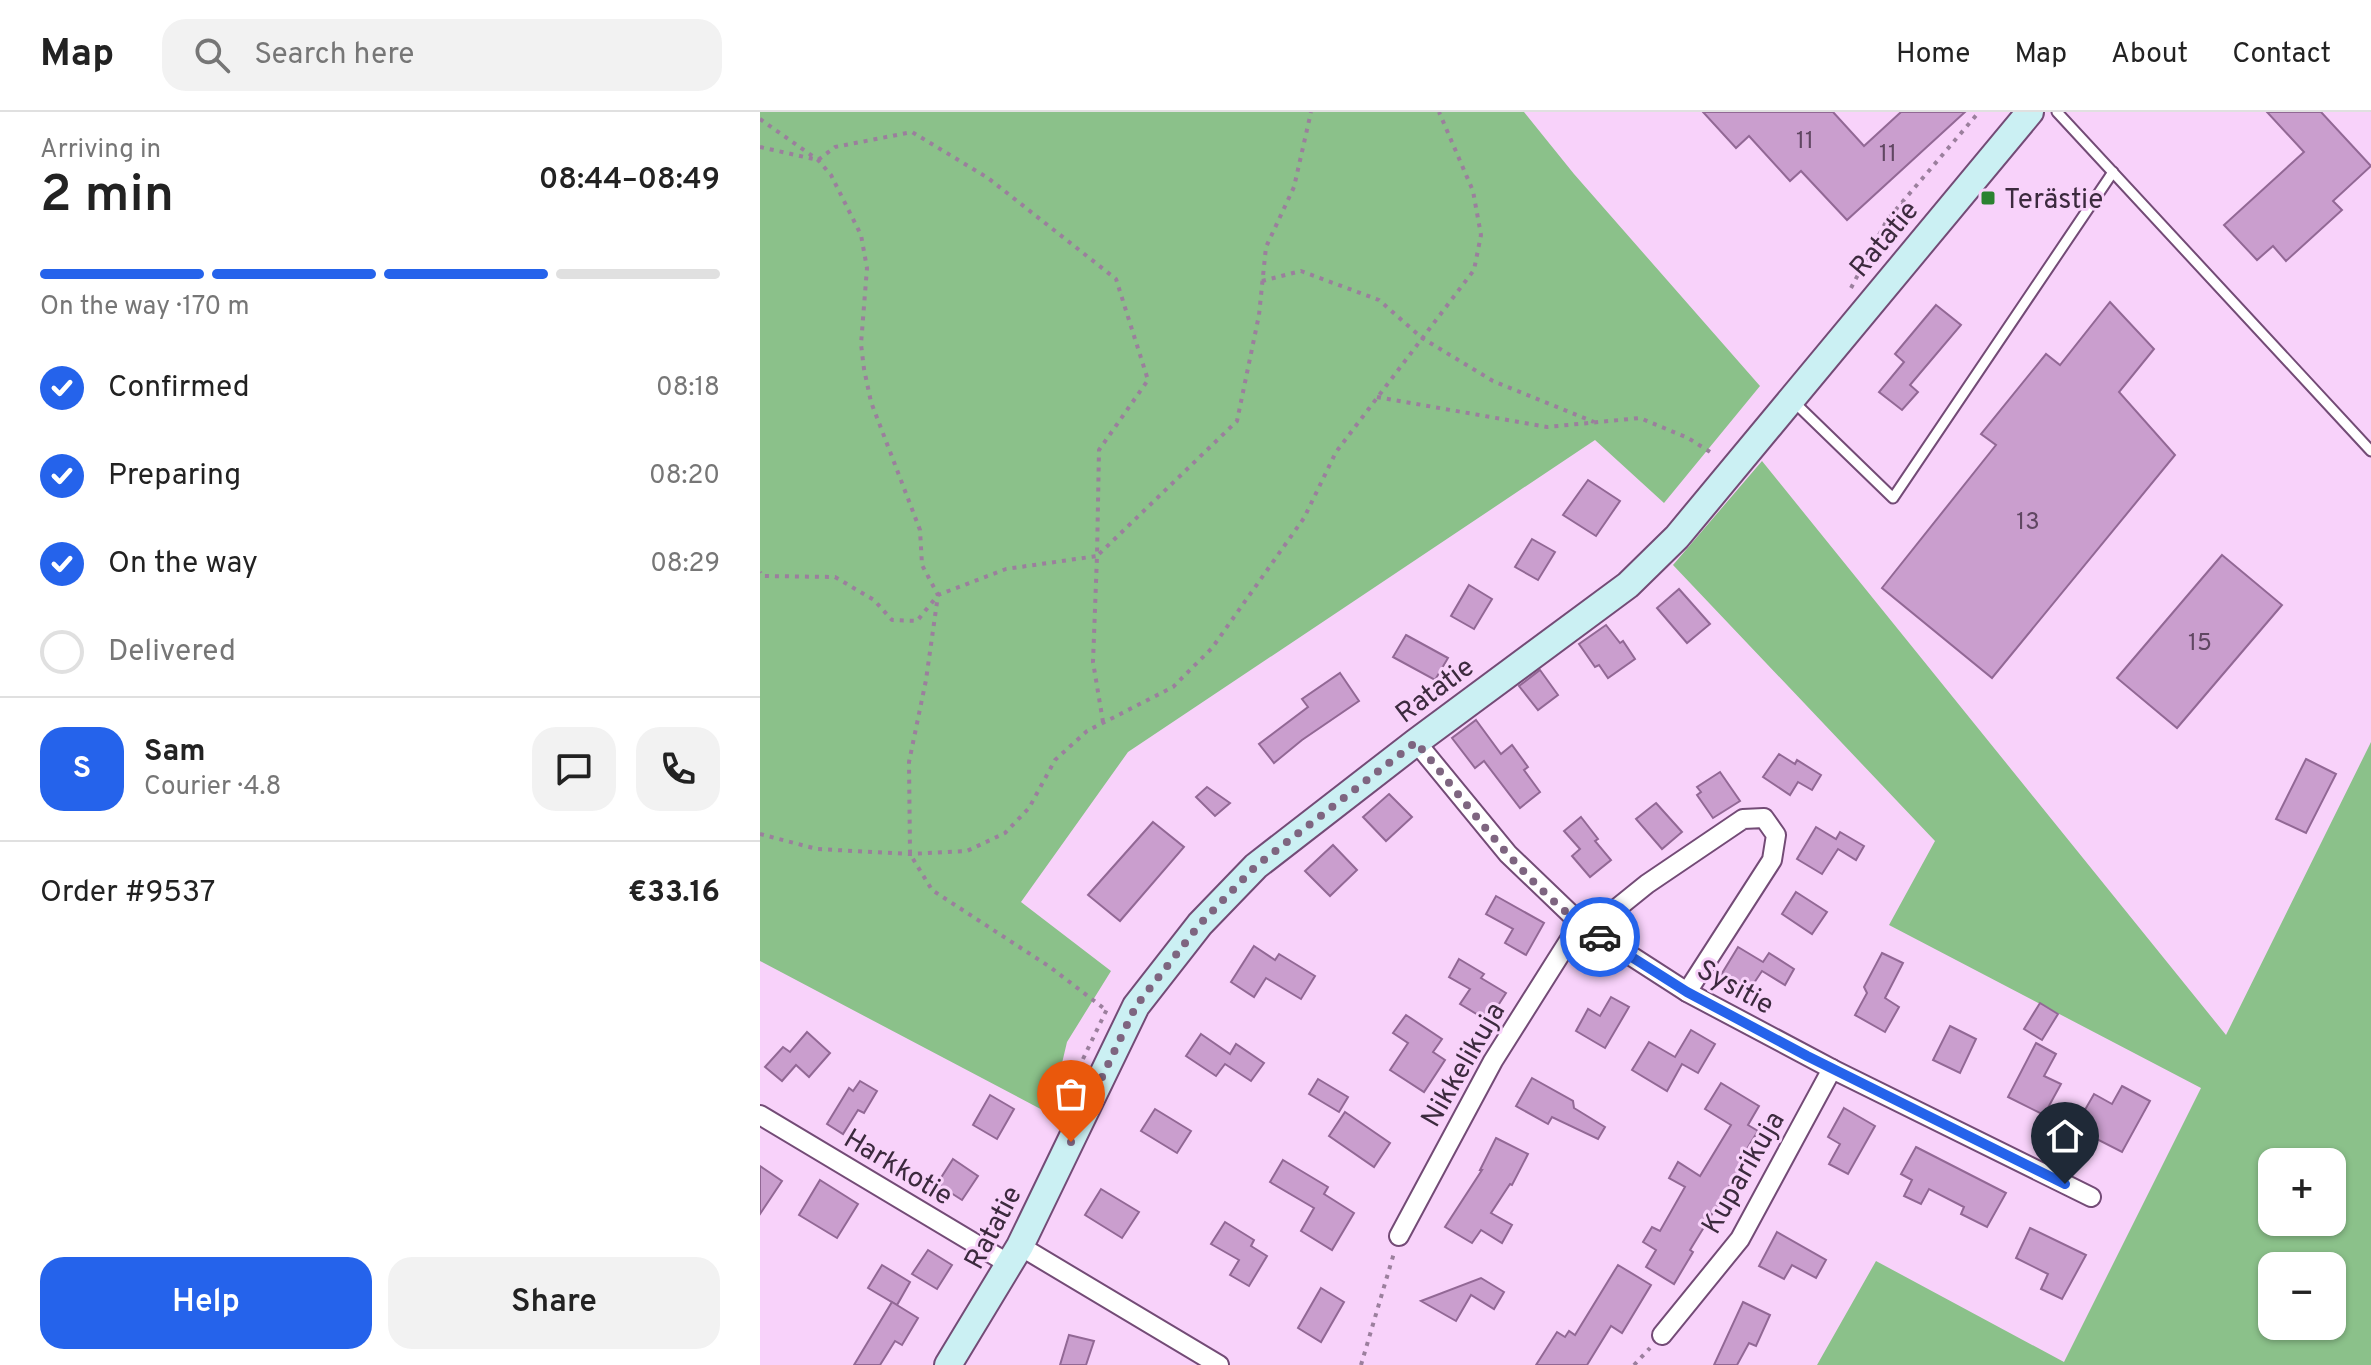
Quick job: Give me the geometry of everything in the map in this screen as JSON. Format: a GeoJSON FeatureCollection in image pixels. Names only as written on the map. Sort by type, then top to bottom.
{"type":"FeatureCollection","features":[{"type":"Feature","properties":{"kind":"street","name":"Ratatie"},"geometry":{"type":"LineString","coordinates":[[948,1365],[1015,1255],[1136,1006],[1200,924],[1256,866],[1416,742],[1628,585],[1677,537],[2030,112]]}},
{"type":"Feature","properties":{"kind":"street","name":"Sysitie"},"geometry":{"type":"LineString","coordinates":[[1416,742],[1508,854],[1585,927],[1687,992],[1832,1069],[2091,1197]]}},
{"type":"Feature","properties":{"kind":"street","name":"Nikkelikuja"},"geometry":{"type":"LineString","coordinates":[[1399,1236],[1493,1061],[1585,927],[1743,819],[1764,818],[1776,835],[1772,860],[1687,992]]}},
{"type":"Feature","properties":{"kind":"street","name":"Kuparikuja"},"geometry":{"type":"LineString","coordinates":[[1662,1335],[1740,1239],[1832,1069]]}},
{"type":"Feature","properties":{"kind":"street","name":"Harkkotie"},"geometry":{"type":"LineString","coordinates":[[760,1115],[1219,1365]]}},
{"type":"Feature","properties":{"kind":"lane"},"geometry":{"type":"LineString","coordinates":[[2057,112],[2371,451]]}},
{"type":"Feature","properties":{"kind":"lane"},"geometry":{"type":"LineString","coordinates":[[1792,400],[1893,498],[2113,172]]}},
{"type":"Feature","properties":{"kind":"path"},"geometry":{"type":"LineString","coordinates":[[761,575],[835,577],[874,600],[892,620],[917,621],[938,595],[1006,569],[1097,556],[1237,421],[1259,315],[1266,247],[1294,187],[1311,112]]}},
{"type":"Feature","properties":{"kind":"path"},"geometry":{"type":"LineString","coordinates":[[760,834],[817,849],[910,854],[967,851],[1005,833],[1029,808],[1055,760],[1087,731],[1173,687],[1212,648],[1304,518],[1336,452],[1474,270],[1481,235],[1473,191],[1439,112]]}},
{"type":"Feature","properties":{"kind":"path"},"geometry":{"type":"LineString","coordinates":[[760,119],[818,160],[831,175],[861,235],[867,268],[861,344],[871,402],[920,530],[922,565],[938,595],[926,680],[909,762],[910,854],[932,890],[1050,967],[1106,1010]]}},
{"type":"Feature","properties":{"kind":"path"},"geometry":{"type":"LineString","coordinates":[[818,160],[835,147],[912,132],[988,178],[1116,279],[1148,380],[1099,450],[1093,662],[1103,722]]}},
{"type":"Feature","properties":{"kind":"path"},"geometry":{"type":"LineString","coordinates":[[760,147],[818,160]]}},
{"type":"Feature","properties":{"kind":"path"},"geometry":{"type":"LineString","coordinates":[[1902,202],[1914,212]]}},
{"type":"Feature","properties":{"kind":"path"},"geometry":{"type":"LineString","coordinates":[[1262,281],[1301,271],[1379,300],[1422,338],[1493,381],[1594,422]]}},
{"type":"Feature","properties":{"kind":"path"},"geometry":{"type":"LineString","coordinates":[[1377,397],[1547,427],[1640,418],[1688,438],[1719,457]]}},
{"type":"Feature","properties":{"kind":"path"},"geometry":{"type":"LineString","coordinates":[[1361,1365],[1399,1236]]}},
{"type":"Feature","properties":{"kind":"green space"},"geometry":{"type":"Polygon","coordinates":[[[760,112],[1524,112],[1574,174],[1760,386],[1664,503],[1595,440],[1128,752],[1021,902],[1111,971],[1067,1042],[1050,1114],[760,961],[760,112]]]}},
{"type":"Feature","properties":{"kind":"green space"},"geometry":{"type":"Polygon","coordinates":[[[1762,461],[2226,1035],[2371,742],[2371,1365],[1817,1365],[1876,1261],[2064,1362],[2201,1088],[1889,925],[1935,841],[1673,565],[1762,461]]]}},
{"type":"Feature","properties":{"kind":"building"},"geometry":{"type":"Polygon","coordinates":[[[1703,112],[1833,112],[1864,146],[1901,112],[1965,112],[1847,220],[1801,171],[1790,181],[1749,136],[1736,148],[1703,112]]]}},
{"type":"Feature","properties":{"kind":"building"},"geometry":{"type":"Polygon","coordinates":[[[2267,112],[2321,112],[2371,166],[2333,201],[2342,210],[2286,261],[2273,246],[2257,260],[2224,225],[2304,152],[2267,112]]]}},
{"type":"Feature","properties":{"kind":"building"},"geometry":{"type":"Polygon","coordinates":[[[2110,302],[2154,349],[2119,392],[2175,455],[1992,678],[1882,588],[1996,445],[1981,434],[2046,354],[2060,365],[2110,302]]]}},
{"type":"Feature","properties":{"kind":"building"},"geometry":{"type":"Polygon","coordinates":[[[1936,305],[1961,325],[1910,385],[1918,392],[1902,410],[1879,392],[1904,362],[1895,354],[1936,305]]]}},
{"type":"Feature","properties":{"kind":"building"},"geometry":{"type":"Polygon","coordinates":[[[1588,480],[1620,501],[1596,536],[1563,515],[1588,480]]]}},
{"type":"Feature","properties":{"kind":"building"},"geometry":{"type":"Polygon","coordinates":[[[1532,539],[1555,552],[1538,580],[1515,567],[1532,539]]]}},
{"type":"Feature","properties":{"kind":"building"},"geometry":{"type":"Polygon","coordinates":[[[2222,555],[2282,605],[2177,728],[2117,678],[2222,555]]]}},
{"type":"Feature","properties":{"kind":"building"},"geometry":{"type":"Polygon","coordinates":[[[1469,585],[1492,599],[1474,629],[1451,616],[1469,585]]]}},
{"type":"Feature","properties":{"kind":"building"},"geometry":{"type":"Polygon","coordinates":[[[1679,589],[1710,624],[1687,643],[1657,608],[1679,589]]]}},
{"type":"Feature","properties":{"kind":"building"},"geometry":{"type":"Polygon","coordinates":[[[1606,625],[1620,643],[1623,641],[1635,659],[1608,678],[1599,665],[1595,667],[1579,644],[1606,625]]]}},
{"type":"Feature","properties":{"kind":"building"},"geometry":{"type":"Polygon","coordinates":[[[1406,635],[1448,658],[1435,680],[1393,657],[1406,635]]]}},
{"type":"Feature","properties":{"kind":"building"},"geometry":{"type":"Polygon","coordinates":[[[1540,670],[1558,695],[1538,710],[1519,686],[1540,670]]]}},
{"type":"Feature","properties":{"kind":"building"},"geometry":{"type":"Polygon","coordinates":[[[1340,673],[1359,701],[1274,763],[1259,744],[1308,707],[1302,699],[1340,673]]]}},
{"type":"Feature","properties":{"kind":"building"},"geometry":{"type":"Polygon","coordinates":[[[1476,720],[1501,754],[1512,745],[1528,767],[1524,770],[1540,792],[1520,808],[1484,761],[1475,768],[1452,738],[1476,720]]]}},
{"type":"Feature","properties":{"kind":"building"},"geometry":{"type":"Polygon","coordinates":[[[1779,754],[1795,764],[1797,760],[1821,775],[1812,790],[1798,782],[1790,795],[1763,777],[1779,754]]]}},
{"type":"Feature","properties":{"kind":"building"},"geometry":{"type":"Polygon","coordinates":[[[2306,759],[2336,774],[2306,833],[2276,819],[2306,759]]]}},
{"type":"Feature","properties":{"kind":"building"},"geometry":{"type":"Polygon","coordinates":[[[1720,772],[1740,801],[1713,818],[1697,795],[1701,792],[1697,787],[1720,772]]]}},
{"type":"Feature","properties":{"kind":"building"},"geometry":{"type":"Polygon","coordinates":[[[1207,787],[1230,803],[1215,816],[1196,797],[1207,787]]]}},
{"type":"Feature","properties":{"kind":"building"},"geometry":{"type":"Polygon","coordinates":[[[1389,794],[1412,817],[1386,841],[1363,817],[1389,794]]]}},
{"type":"Feature","properties":{"kind":"building"},"geometry":{"type":"Polygon","coordinates":[[[1656,803],[1682,832],[1662,849],[1636,819],[1656,803]]]}},
{"type":"Feature","properties":{"kind":"building"},"geometry":{"type":"Polygon","coordinates":[[[1581,817],[1611,860],[1590,877],[1572,856],[1580,849],[1564,831],[1581,817]]]}},
{"type":"Feature","properties":{"kind":"building"},"geometry":{"type":"Polygon","coordinates":[[[1153,822],[1184,847],[1120,921],[1088,895],[1153,822]]]}},
{"type":"Feature","properties":{"kind":"building"},"geometry":{"type":"Polygon","coordinates":[[[1816,827],[1836,839],[1840,832],[1864,846],[1856,860],[1838,849],[1822,874],[1797,859],[1816,827]]]}},
{"type":"Feature","properties":{"kind":"building"},"geometry":{"type":"Polygon","coordinates":[[[1333,845],[1357,870],[1330,896],[1305,871],[1333,845]]]}},
{"type":"Feature","properties":{"kind":"building"},"geometry":{"type":"Polygon","coordinates":[[[1796,892],[1827,912],[1812,934],[1782,914],[1796,892]]]}},
{"type":"Feature","properties":{"kind":"building"},"geometry":{"type":"Polygon","coordinates":[[[1496,896],[1544,923],[1526,955],[1505,943],[1513,929],[1486,914],[1496,896]]]}},
{"type":"Feature","properties":{"kind":"building"},"geometry":{"type":"Polygon","coordinates":[[[1254,946],[1275,960],[1279,954],[1315,976],[1301,999],[1266,978],[1254,997],[1231,982],[1254,946]]]}},
{"type":"Feature","properties":{"kind":"building"},"geometry":{"type":"Polygon","coordinates":[[[1738,947],[1763,962],[1769,953],[1794,969],[1785,985],[1762,971],[1748,992],[1721,975],[1738,947]]]}},
{"type":"Feature","properties":{"kind":"building"},"geometry":{"type":"Polygon","coordinates":[[[1882,953],[1903,963],[1885,998],[1899,1007],[1885,1032],[1855,1015],[1867,993],[1864,987],[1882,953]]]}},
{"type":"Feature","properties":{"kind":"building"},"geometry":{"type":"Polygon","coordinates":[[[1459,959],[1484,974],[1481,978],[1506,993],[1488,1021],[1460,1004],[1470,989],[1449,977],[1459,959]]]}},
{"type":"Feature","properties":{"kind":"building"},"geometry":{"type":"Polygon","coordinates":[[[1611,997],[1629,1007],[1605,1048],[1576,1031],[1588,1009],[1600,1016],[1611,997]]]}},
{"type":"Feature","properties":{"kind":"building"},"geometry":{"type":"Polygon","coordinates":[[[2040,1003],[2058,1014],[2042,1040],[2024,1029],[2040,1003]]]}},
{"type":"Feature","properties":{"kind":"building"},"geometry":{"type":"Polygon","coordinates":[[[1406,1015],[1442,1039],[1433,1052],[1445,1060],[1424,1092],[1390,1070],[1408,1043],[1393,1033],[1406,1015]]]}},
{"type":"Feature","properties":{"kind":"building"},"geometry":{"type":"Polygon","coordinates":[[[1950,1026],[1976,1039],[1960,1073],[1933,1060],[1950,1026]]]}},
{"type":"Feature","properties":{"kind":"building"},"geometry":{"type":"Polygon","coordinates":[[[1691,1030],[1715,1044],[1698,1073],[1682,1064],[1667,1091],[1632,1070],[1649,1042],[1675,1057],[1691,1030]]]}},
{"type":"Feature","properties":{"kind":"building"},"geometry":{"type":"Polygon","coordinates":[[[807,1032],[830,1053],[809,1077],[796,1065],[782,1081],[765,1067],[783,1047],[790,1052],[807,1032]]]}},
{"type":"Feature","properties":{"kind":"building"},"geometry":{"type":"Polygon","coordinates":[[[1201,1034],[1230,1054],[1236,1044],[1264,1063],[1251,1081],[1225,1064],[1216,1076],[1186,1056],[1201,1034]]]}},
{"type":"Feature","properties":{"kind":"building"},"geometry":{"type":"Polygon","coordinates":[[[2036,1043],[2056,1054],[2044,1076],[2061,1084],[2044,1115],[2008,1097],[2036,1043]]]}},
{"type":"Feature","properties":{"kind":"building"},"geometry":{"type":"Polygon","coordinates":[[[1532,1078],[1573,1101],[1574,1108],[1605,1127],[1598,1139],[1552,1117],[1548,1124],[1516,1106],[1532,1078]]]}},
{"type":"Feature","properties":{"kind":"building"},"geometry":{"type":"Polygon","coordinates":[[[1318,1079],[1348,1097],[1339,1112],[1309,1094],[1318,1079]]]}},
{"type":"Feature","properties":{"kind":"building"},"geometry":{"type":"Polygon","coordinates":[[[860,1081],[877,1091],[864,1113],[858,1110],[843,1134],[827,1124],[849,1088],[853,1091],[860,1081]]]}},
{"type":"Feature","properties":{"kind":"building"},"geometry":{"type":"Polygon","coordinates":[[[1721,1083],[1759,1106],[1748,1125],[1758,1131],[1748,1147],[1752,1149],[1690,1250],[1693,1252],[1674,1284],[1646,1267],[1656,1250],[1643,1242],[1652,1227],[1660,1231],[1685,1187],[1669,1178],[1678,1162],[1700,1176],[1731,1125],[1705,1109],[1721,1083]]]}},
{"type":"Feature","properties":{"kind":"building"},"geometry":{"type":"Polygon","coordinates":[[[2122,1086],[2150,1101],[2122,1152],[2081,1131],[2088,1118],[2082,1115],[2094,1094],[2112,1104],[2122,1086]]]}},
{"type":"Feature","properties":{"kind":"building"},"geometry":{"type":"Polygon","coordinates":[[[990,1095],[1014,1109],[997,1139],[973,1125],[990,1095]]]}},
{"type":"Feature","properties":{"kind":"building"},"geometry":{"type":"Polygon","coordinates":[[[1844,1108],[1875,1126],[1848,1174],[1829,1164],[1840,1144],[1828,1137],[1844,1108]]]}},
{"type":"Feature","properties":{"kind":"building"},"geometry":{"type":"Polygon","coordinates":[[[1155,1109],[1191,1131],[1177,1153],[1141,1131],[1155,1109]]]}},
{"type":"Feature","properties":{"kind":"building"},"geometry":{"type":"Polygon","coordinates":[[[1345,1112],[1390,1143],[1374,1167],[1329,1136],[1345,1112]]]}},
{"type":"Feature","properties":{"kind":"building"},"geometry":{"type":"Polygon","coordinates":[[[1496,1138],[1528,1154],[1512,1185],[1491,1213],[1512,1225],[1502,1243],[1481,1230],[1472,1243],[1445,1227],[1482,1170],[1496,1138]]]}},
{"type":"Feature","properties":{"kind":"building"},"geometry":{"type":"Polygon","coordinates":[[[1916,1147],[2006,1193],[1987,1227],[1961,1214],[1964,1207],[1929,1189],[1921,1204],[1904,1196],[1912,1180],[1901,1174],[1916,1147]]]}},
{"type":"Feature","properties":{"kind":"building"},"geometry":{"type":"Polygon","coordinates":[[[953,1159],[978,1176],[962,1200],[937,1184],[953,1159]]]}},
{"type":"Feature","properties":{"kind":"building"},"geometry":{"type":"Polygon","coordinates":[[[1283,1160],[1328,1187],[1324,1194],[1354,1213],[1332,1250],[1301,1231],[1314,1208],[1270,1182],[1283,1160]]]}},
{"type":"Feature","properties":{"kind":"building"},"geometry":{"type":"Polygon","coordinates":[[[760,1166],[782,1181],[760,1214],[760,1166]]]}},
{"type":"Feature","properties":{"kind":"building"},"geometry":{"type":"Polygon","coordinates":[[[820,1180],[858,1204],[837,1238],[799,1215],[820,1180]]]}},
{"type":"Feature","properties":{"kind":"building"},"geometry":{"type":"Polygon","coordinates":[[[1101,1189],[1139,1212],[1122,1238],[1085,1215],[1101,1189]]]}},
{"type":"Feature","properties":{"kind":"building"},"geometry":{"type":"Polygon","coordinates":[[[1225,1222],[1254,1240],[1251,1246],[1267,1256],[1249,1286],[1230,1275],[1239,1260],[1211,1244],[1225,1222]]]}},
{"type":"Feature","properties":{"kind":"building"},"geometry":{"type":"Polygon","coordinates":[[[2030,1228],[2086,1255],[2062,1299],[2041,1289],[2048,1274],[2016,1258],[2030,1228]]]}},
{"type":"Feature","properties":{"kind":"building"},"geometry":{"type":"Polygon","coordinates":[[[1777,1232],[1826,1260],[1816,1278],[1792,1265],[1784,1279],[1759,1266],[1777,1232]]]}},
{"type":"Feature","properties":{"kind":"building"},"geometry":{"type":"Polygon","coordinates":[[[928,1250],[952,1265],[937,1289],[912,1274],[928,1250]]]}},
{"type":"Feature","properties":{"kind":"building"},"geometry":{"type":"Polygon","coordinates":[[[882,1265],[910,1282],[897,1305],[868,1288],[882,1265]]]}},
{"type":"Feature","properties":{"kind":"building"},"geometry":{"type":"Polygon","coordinates":[[[1618,1265],[1651,1285],[1622,1333],[1611,1326],[1587,1365],[1536,1365],[1557,1332],[1565,1337],[1569,1331],[1575,1335],[1618,1265]]]}},
{"type":"Feature","properties":{"kind":"building"},"geometry":{"type":"Polygon","coordinates":[[[1481,1278],[1504,1292],[1494,1309],[1471,1295],[1456,1321],[1421,1301],[1481,1278]]]}},
{"type":"Feature","properties":{"kind":"building"},"geometry":{"type":"Polygon","coordinates":[[[1321,1288],[1344,1302],[1321,1342],[1298,1328],[1321,1288]]]}},
{"type":"Feature","properties":{"kind":"building"},"geometry":{"type":"Polygon","coordinates":[[[892,1302],[918,1318],[902,1345],[895,1341],[880,1365],[854,1365],[892,1302]]]}},
{"type":"Feature","properties":{"kind":"building"},"geometry":{"type":"Polygon","coordinates":[[[1743,1302],[1770,1315],[1756,1346],[1749,1343],[1737,1365],[1714,1365],[1743,1302]]]}},
{"type":"Feature","properties":{"kind":"building"},"geometry":{"type":"Polygon","coordinates":[[[1069,1335],[1094,1341],[1086,1365],[1060,1365],[1069,1335]]]}},
{"type":"Feature","properties":{"kind":"way so far"},"geometry":{"type":"LineString","coordinates":[[1071,1142],[1136,1006],[1200,924],[1256,866],[1416,742],[1508,854],[1580,923],[1600,937]]}},
{"type":"Feature","properties":{"kind":"place","name":"Terästie"},"geometry":{"type":"Point","coordinates":[1988,198]}},
{"type":"Feature","properties":{"kind":"route"},"geometry":{"type":"LineString","coordinates":[[1600,937],[1687,992],[1807,1056],[2065,1184]]}}]}
